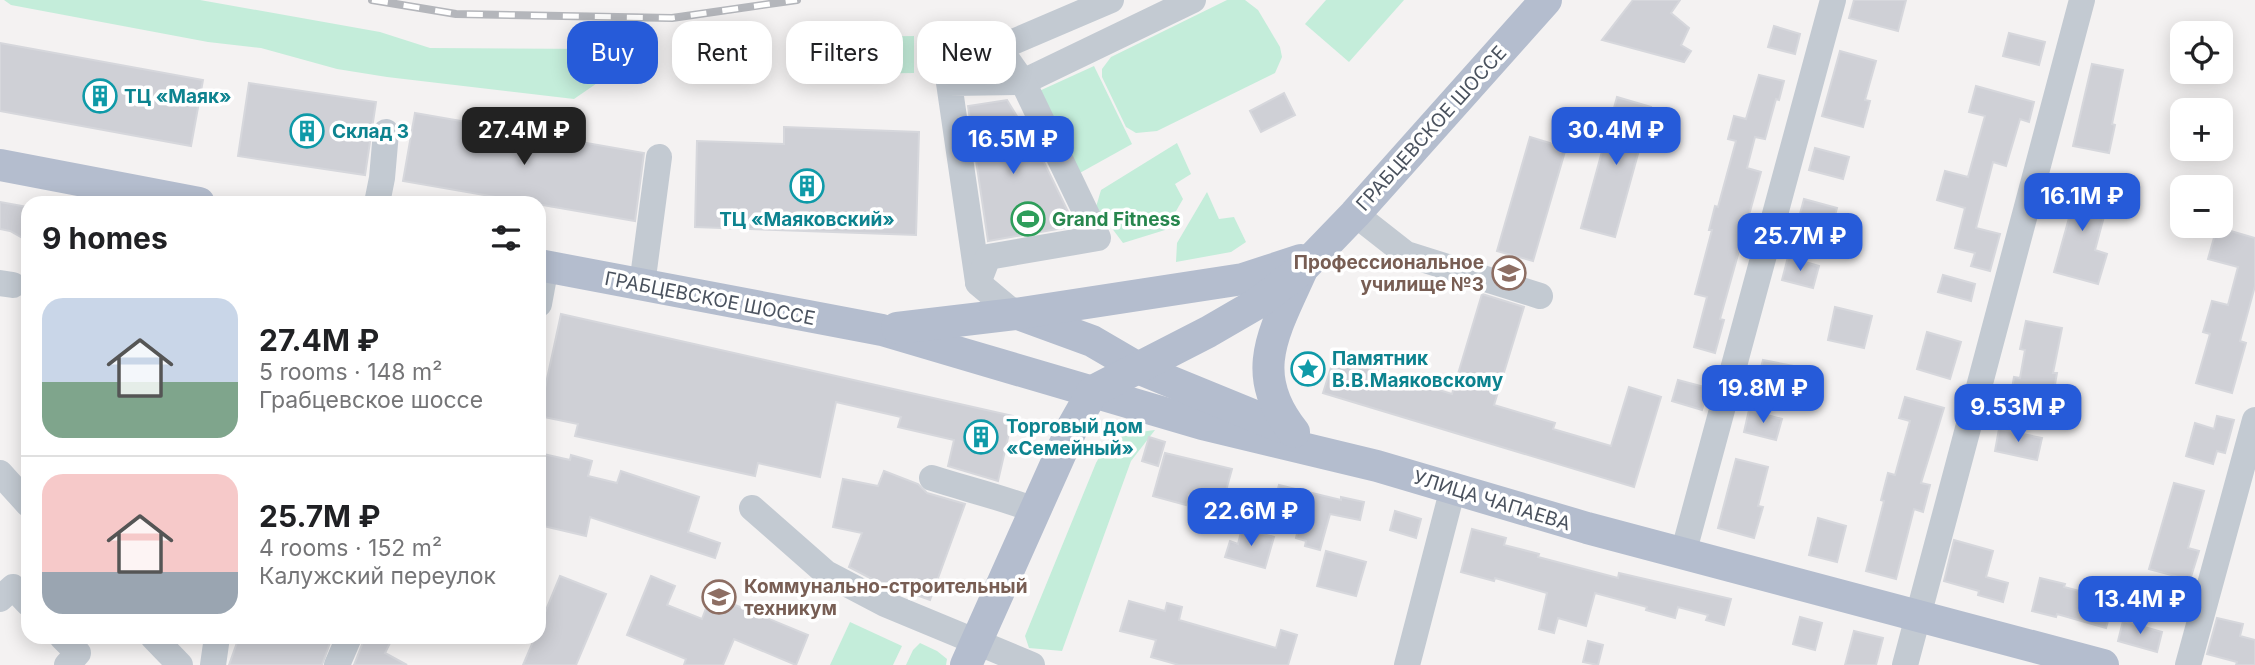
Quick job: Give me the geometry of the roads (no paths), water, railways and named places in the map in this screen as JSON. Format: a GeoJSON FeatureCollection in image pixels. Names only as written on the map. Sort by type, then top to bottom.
{"type":"FeatureCollection","features":[{"type":"Feature","properties":{"kind":"main road","name":"ГРАБЦЕВСКОЕ ШОССЕ"},"geometry":{"type":"LineString","coordinates":[[546,267],[882,330],[1015,314],[1243,279],[1309,262],[1546,0]]}},
{"type":"Feature","properties":{"kind":"main road"},"geometry":{"type":"LineString","coordinates":[[0,165],[162,196]]}},
{"type":"Feature","properties":{"kind":"main road"},"geometry":{"type":"LineString","coordinates":[[971,653],[1072,428],[1093,391],[1140,369],[1258,303],[1309,262]]}},
{"type":"Feature","properties":{"kind":"main road"},"geometry":{"type":"LineString","coordinates":[[1294,432],[1279,413],[1269,389],[1268,352],[1309,262]]}},
{"type":"Feature","properties":{"kind":"main road"},"geometry":{"type":"LineString","coordinates":[[1015,314],[1092,341],[1140,369],[1377,466]]}},
{"type":"Feature","properties":{"kind":"main road","name":"УЛИЦА ЧАПАЕВА"},"geometry":{"type":"LineString","coordinates":[[882,330],[1202,424],[1377,466],[1587,528],[2103,665]]}},
{"type":"Feature","properties":{"kind":"street"},"geometry":{"type":"LineString","coordinates":[[978,283],[988,257],[1098,238],[1023,82],[999,48],[1111,0]]}},
{"type":"Feature","properties":{"kind":"street"},"geometry":{"type":"LineString","coordinates":[[1015,314],[978,283],[949,83],[1023,82],[1193,0]]}},
{"type":"Feature","properties":{"kind":"street"},"geometry":{"type":"LineString","coordinates":[[1683,554],[1833,0]]}},
{"type":"Feature","properties":{"kind":"street"},"geometry":{"type":"LineString","coordinates":[[1905,665],[2082,0]]}},
{"type":"Feature","properties":{"kind":"street"},"geometry":{"type":"LineString","coordinates":[[378,196],[386,132]]}},
{"type":"Feature","properties":{"kind":"street"},"geometry":{"type":"LineString","coordinates":[[642,285],[659,157]]}},
{"type":"Feature","properties":{"kind":"street"},"geometry":{"type":"LineString","coordinates":[[1355,214],[1406,254],[1540,296]]}},
{"type":"Feature","properties":{"kind":"street"},"geometry":{"type":"LineString","coordinates":[[2188,665],[2255,420]]}},
{"type":"Feature","properties":{"kind":"street"},"geometry":{"type":"LineString","coordinates":[[0,473],[21,496]]}},
{"type":"Feature","properties":{"kind":"street"},"geometry":{"type":"LineString","coordinates":[[932,478],[1034,510]]}},
{"type":"Feature","properties":{"kind":"street"},"geometry":{"type":"LineString","coordinates":[[1406,665],[1453,488]]}},
{"type":"Feature","properties":{"kind":"street"},"geometry":{"type":"LineString","coordinates":[[752,508],[826,573],[971,653],[1032,665]]}},
{"type":"Feature","properties":{"kind":"street"},"geometry":{"type":"LineString","coordinates":[[0,600],[13,587],[21,596]]}},
{"type":"Feature","properties":{"kind":"street"},"geometry":{"type":"LineString","coordinates":[[67,665],[78,653],[69,644]]}},
{"type":"Feature","properties":{"kind":"street"},"geometry":{"type":"LineString","coordinates":[[160,644],[180,665]]}},
{"type":"Feature","properties":{"kind":"street"},"geometry":{"type":"LineString","coordinates":[[213,665],[216,644]]}},
{"type":"Feature","properties":{"kind":"street"},"geometry":{"type":"LineString","coordinates":[[337,665],[346,644]]}},
{"type":"Feature","properties":{"kind":"railway"},"geometry":{"type":"LineString","coordinates":[[372,0],[456,14],[672,18],[797,0]]}},
{"type":"Feature","properties":{"kind":"place","name":"ТЦ «Маяк»"},"geometry":{"type":"Point","coordinates":[100,96]}},
{"type":"Feature","properties":{"kind":"place","name":"Склад 3"},"geometry":{"type":"Point","coordinates":[307,131]}},
{"type":"Feature","properties":{"kind":"place","name":"ТЦ «Маяковский»"},"geometry":{"type":"Point","coordinates":[807,186]}},
{"type":"Feature","properties":{"kind":"place","name":"Grand Fitness"},"geometry":{"type":"Point","coordinates":[1028,219]}},
{"type":"Feature","properties":{"kind":"place","name":"Профессиональное училище №3"},"geometry":{"type":"Point","coordinates":[1509,273]}},
{"type":"Feature","properties":{"kind":"place","name":"Памятник В.В.Маяковскому"},"geometry":{"type":"Point","coordinates":[1308,369]}},
{"type":"Feature","properties":{"kind":"place","name":"Торговый дом «Семейный»"},"geometry":{"type":"Point","coordinates":[981,437]}},
{"type":"Feature","properties":{"kind":"place","name":"Коммунально-строительный техникум"},"geometry":{"type":"Point","coordinates":[719,597]}}]}
